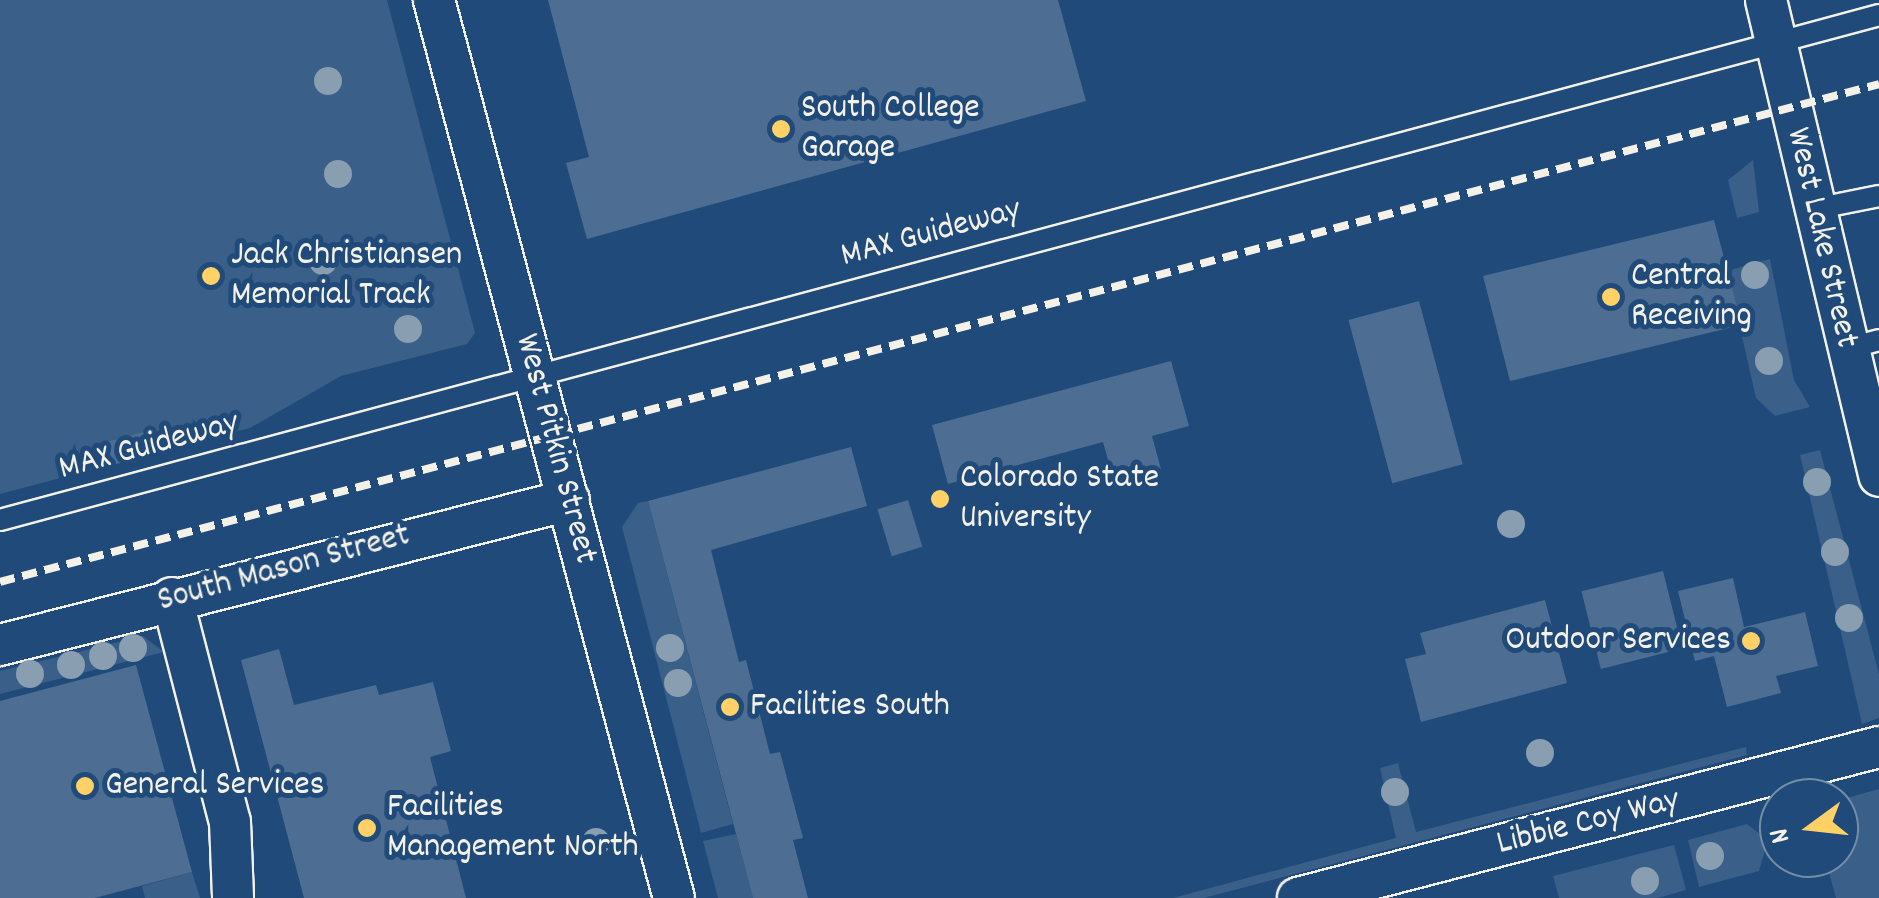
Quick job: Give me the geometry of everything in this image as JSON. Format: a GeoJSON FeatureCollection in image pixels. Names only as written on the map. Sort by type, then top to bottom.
{"type":"FeatureCollection","features":[{"type":"Feature","properties":{"kind":"street","name":"West Pitkin Street"},"geometry":{"type":"LineString","coordinates":[[434,0],[674,898]]}},
{"type":"Feature","properties":{"kind":"street","name":"West Lake Street"},"geometry":{"type":"LineString","coordinates":[[1766,0],[1814,210],[1862,345],[1879,476]]}},
{"type":"Feature","properties":{"kind":"street","name":"South Mason Street"},"geometry":{"type":"LineString","coordinates":[[0,644],[569,500]]}},
{"type":"Feature","properties":{"kind":"street"},"geometry":{"type":"LineString","coordinates":[[172,598],[230,822],[233,898]]}},
{"type":"Feature","properties":{"kind":"street","name":"Libbie Coy Way"},"geometry":{"type":"LineString","coordinates":[[1298,898],[1879,747]]}},
{"type":"Feature","properties":{"kind":"lane","name":"MAX Guideway"},"geometry":{"type":"LineString","coordinates":[[0,520],[535,373],[1879,16]]}},
{"type":"Feature","properties":{"kind":"lane"},"geometry":{"type":"LineString","coordinates":[[1814,210],[1879,196]]}},
{"type":"Feature","properties":{"kind":"shaded area","name":"Jack Christiansen Memorial Track"},"geometry":{"type":"Polygon","coordinates":[[[0,0],[387,0],[475,333],[467,344],[341,376],[250,428],[0,494],[0,0]]]}},
{"type":"Feature","properties":{"kind":"shaded area"},"geometry":{"type":"Polygon","coordinates":[[[1753,160],[1759,212],[1737,218],[1728,180],[1753,160]]]}},
{"type":"Feature","properties":{"kind":"shaded area"},"geometry":{"type":"Polygon","coordinates":[[[1770,259],[1794,380],[1810,407],[1775,416],[1756,398],[1727,271],[1770,259]]]}},
{"type":"Feature","properties":{"kind":"shaded area"},"geometry":{"type":"Polygon","coordinates":[[[1820,450],[1879,674],[1879,718],[1862,724],[1800,455],[1820,450]]]}},
{"type":"Feature","properties":{"kind":"shaded area"},"geometry":{"type":"Polygon","coordinates":[[[648,501],[733,824],[701,833],[622,527],[638,503],[648,501]]]}},
{"type":"Feature","properties":{"kind":"shaded area"},"geometry":{"type":"Polygon","coordinates":[[[143,636],[164,652],[0,694],[0,671],[143,636]]]}},
{"type":"Feature","properties":{"kind":"shaded area"},"geometry":{"type":"Polygon","coordinates":[[[1746,747],[1747,755],[1204,898],[1173,898],[1396,838],[1380,768],[1398,763],[1416,832],[1746,747]]]}},
{"type":"Feature","properties":{"kind":"shaded area"},"geometry":{"type":"Polygon","coordinates":[[[1879,789],[1879,898],[1836,898],[1830,878],[1859,878],[1859,794],[1879,789]]]}},
{"type":"Feature","properties":{"kind":"shaded area"},"geometry":{"type":"Polygon","coordinates":[[[1747,824],[1759,833],[1759,871],[1699,887],[1688,840],[1747,824]]]}},
{"type":"Feature","properties":{"kind":"shaded area"},"geometry":{"type":"Polygon","coordinates":[[[736,834],[753,898],[718,898],[703,841],[736,834]]]}},
{"type":"Feature","properties":{"kind":"shaded area"},"geometry":{"type":"Polygon","coordinates":[[[1674,845],[1686,890],[1658,898],[1559,898],[1553,876],[1674,845]]]}},
{"type":"Feature","properties":{"kind":"shaded area"},"geometry":{"type":"Polygon","coordinates":[[[192,872],[200,898],[145,898],[142,886],[192,872]]]}},
{"type":"Feature","properties":{"kind":"building","name":"South College Garage"},"geometry":{"type":"Polygon","coordinates":[[[548,0],[1058,0],[1086,101],[587,239],[566,163],[589,157],[548,0]]]}},
{"type":"Feature","properties":{"kind":"building","name":"Central Receiving"},"geometry":{"type":"Polygon","coordinates":[[[1714,220],[1740,318],[1729,328],[1510,381],[1483,276],[1714,220]]]}},
{"type":"Feature","properties":{"kind":"building"},"geometry":{"type":"Polygon","coordinates":[[[1419,301],[1463,464],[1392,483],[1348,320],[1419,301]]]}},
{"type":"Feature","properties":{"kind":"building"},"geometry":{"type":"Polygon","coordinates":[[[1171,361],[1189,426],[1152,436],[1162,473],[1115,485],[1103,442],[948,484],[932,425],[1171,361]]]}},
{"type":"Feature","properties":{"kind":"building"},"geometry":{"type":"Polygon","coordinates":[[[147,431],[153,454],[109,466],[103,443],[147,431]]]}},
{"type":"Feature","properties":{"kind":"building","name":"Facilities South"},"geometry":{"type":"Polygon","coordinates":[[[851,447],[867,506],[711,550],[739,662],[746,660],[770,754],[780,752],[803,838],[793,840],[808,898],[753,898],[648,501],[851,447]]]}},
{"type":"Feature","properties":{"kind":"building"},"geometry":{"type":"Polygon","coordinates":[[[908,500],[922,547],[892,556],[877,509],[908,500]]]}},
{"type":"Feature","properties":{"kind":"building"},"geometry":{"type":"Polygon","coordinates":[[[1663,571],[1682,649],[1601,669],[1581,591],[1663,571]]]}},
{"type":"Feature","properties":{"kind":"building","name":"Outdoor Services"},"geometry":{"type":"Polygon","coordinates":[[[1733,578],[1744,627],[1805,612],[1818,666],[1776,676],[1781,693],[1727,707],[1714,656],[1695,661],[1678,591],[1733,578]]]}},
{"type":"Feature","properties":{"kind":"building"},"geometry":{"type":"Polygon","coordinates":[[[1545,600],[1567,683],[1421,722],[1405,659],[1426,654],[1420,633],[1545,600]]]}},
{"type":"Feature","properties":{"kind":"building","name":"Facilities Management North"},"geometry":{"type":"Polygon","coordinates":[[[279,649],[294,705],[376,685],[379,695],[433,682],[451,751],[430,757],[466,898],[304,898],[241,660],[279,649]]]}},
{"type":"Feature","properties":{"kind":"building","name":"General Services"},"geometry":{"type":"Polygon","coordinates":[[[136,665],[192,872],[95,898],[0,898],[0,701],[136,665]]]}},
{"type":"Feature","properties":{"kind":"railway"},"geometry":{"type":"LineString","coordinates":[[0,582],[1879,84]]}},
{"type":"Feature","properties":{"kind":"place","name":"South College Garage"},"geometry":{"type":"Point","coordinates":[781,129]}},
{"type":"Feature","properties":{"kind":"place","name":"Jack Christiansen Memorial Track"},"geometry":{"type":"Point","coordinates":[211,276]}},
{"type":"Feature","properties":{"kind":"place","name":"Central Receiving"},"geometry":{"type":"Point","coordinates":[1611,297]}},
{"type":"Feature","properties":{"kind":"place","name":"Colorado State University"},"geometry":{"type":"Point","coordinates":[940,499]}},
{"type":"Feature","properties":{"kind":"place","name":"Outdoor Services"},"geometry":{"type":"Point","coordinates":[1751,641]}},
{"type":"Feature","properties":{"kind":"place","name":"Facilities South"},"geometry":{"type":"Point","coordinates":[730,707]}},
{"type":"Feature","properties":{"kind":"place","name":"General Services"},"geometry":{"type":"Point","coordinates":[85,786]}},
{"type":"Feature","properties":{"kind":"place","name":"Facilities Management North"},"geometry":{"type":"Point","coordinates":[367,828]}}]}
